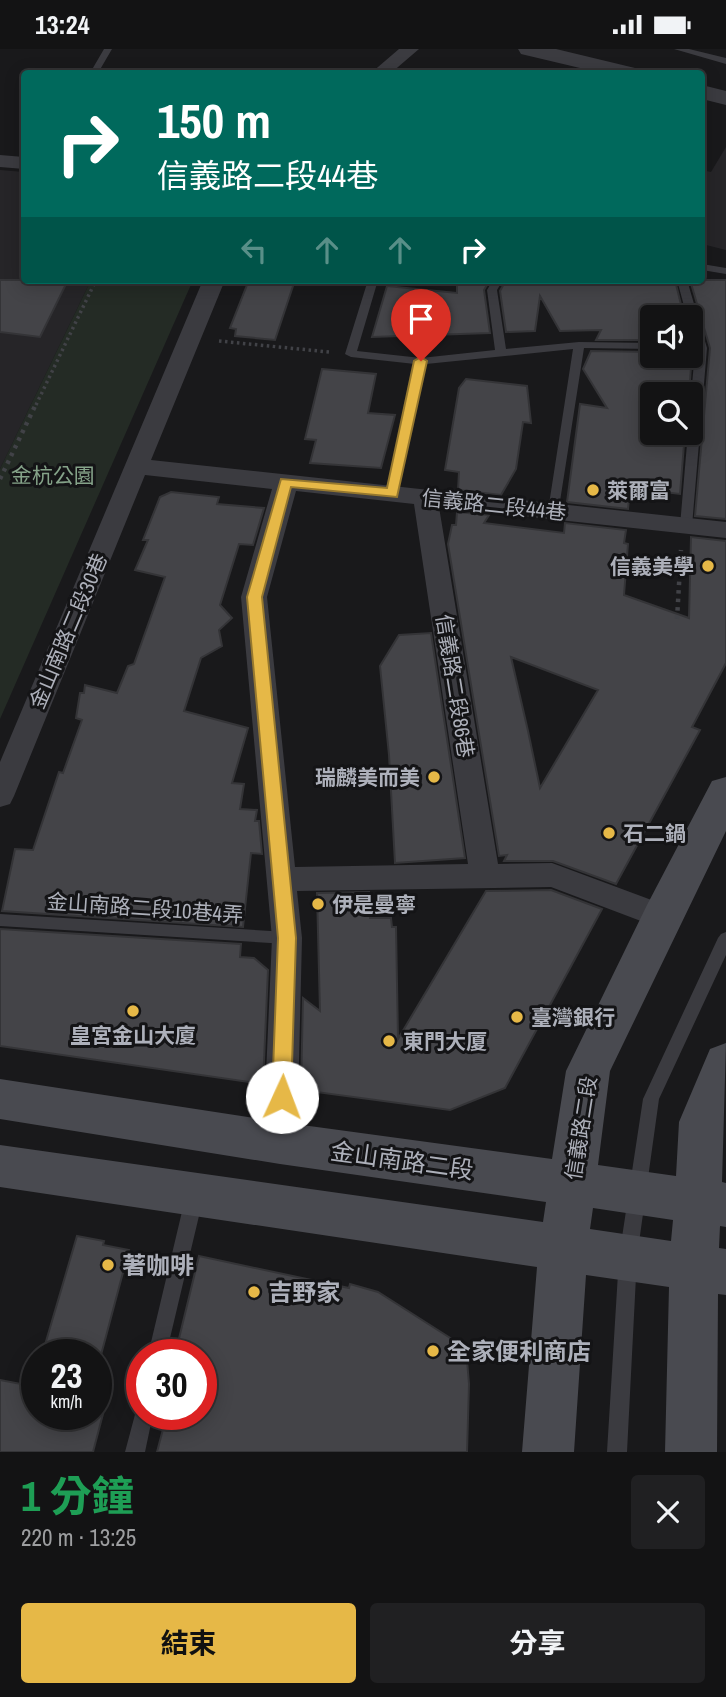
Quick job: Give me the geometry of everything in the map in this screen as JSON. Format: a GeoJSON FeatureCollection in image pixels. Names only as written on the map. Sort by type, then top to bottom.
{"type":"FeatureCollection","features":[{"type":"Feature","properties":{"kind":"main road","name":"信義路二段"},"geometry":{"type":"LineString","coordinates":[[548,1452],[563,1249],[588,1071],[726,792]]}},
{"type":"Feature","properties":{"kind":"main road"},"geometry":{"type":"LineString","coordinates":[[691,1452],[710,1270],[711,1204],[702,1122],[726,1063]]}},
{"type":"Feature","properties":{"kind":"main road","name":"金山南路二段"},"geometry":{"type":"LineString","coordinates":[[0,1099],[280,1143],[638,1191],[711,1204]]}},
{"type":"Feature","properties":{"kind":"main road"},"geometry":{"type":"LineString","coordinates":[[0,1166],[710,1270]]}},
{"type":"Feature","properties":{"kind":"street"},"geometry":{"type":"LineString","coordinates":[[384,70],[410,49]]}},
{"type":"Feature","properties":{"kind":"street"},"geometry":{"type":"LineString","coordinates":[[529,49],[615,70]]}},
{"type":"Feature","properties":{"kind":"street"},"geometry":{"type":"LineString","coordinates":[[705,93],[726,98]]}},
{"type":"Feature","properties":{"kind":"street"},"geometry":{"type":"LineString","coordinates":[[0,161],[21,163]]}},
{"type":"Feature","properties":{"kind":"street","name":"金山南路二段30巷"},"geometry":{"type":"LineString","coordinates":[[0,796],[212,284]]}},
{"type":"Feature","properties":{"kind":"street","name":"信義路二段44巷"},"geometry":{"type":"LineString","coordinates":[[137,466],[726,530]]}},
{"type":"Feature","properties":{"kind":"street"},"geometry":{"type":"LineString","coordinates":[[280,1143],[287,938],[254,597],[286,482]]}},
{"type":"Feature","properties":{"kind":"street","name":"信義路二段86巷"},"geometry":{"type":"LineString","coordinates":[[425,497],[485,876]]}},
{"type":"Feature","properties":{"kind":"street"},"geometry":{"type":"LineString","coordinates":[[281,879],[552,875],[662,917]]}},
{"type":"Feature","properties":{"kind":"lane"},"geometry":{"type":"LineString","coordinates":[[96,70],[108,49]]}},
{"type":"Feature","properties":{"kind":"lane"},"geometry":{"type":"LineString","coordinates":[[678,49],[726,61]]}},
{"type":"Feature","properties":{"kind":"lane"},"geometry":{"type":"LineString","coordinates":[[705,268],[726,271]]}},
{"type":"Feature","properties":{"kind":"lane"},"geometry":{"type":"LineString","coordinates":[[372,284],[351,354],[421,361],[579,345],[640,346]]}},
{"type":"Feature","properties":{"kind":"lane"},"geometry":{"type":"LineString","coordinates":[[496,284],[492,290],[501,352]]}},
{"type":"Feature","properties":{"kind":"lane"},"geometry":{"type":"LineString","coordinates":[[683,284],[687,305]]}},
{"type":"Feature","properties":{"kind":"lane"},"geometry":{"type":"LineString","coordinates":[[554,511],[579,345]]}},
{"type":"Feature","properties":{"kind":"lane"},"geometry":{"type":"LineString","coordinates":[[392,493],[421,361]]}},
{"type":"Feature","properties":{"kind":"lane"},"geometry":{"type":"LineString","coordinates":[[686,526],[695,368]]}},
{"type":"Feature","properties":{"kind":"lane","name":"金山南路二段10巷4弄"},"geometry":{"type":"LineString","coordinates":[[0,920],[287,938]]}},
{"type":"Feature","properties":{"kind":"lane"},"geometry":{"type":"LineString","coordinates":[[617,1452],[628,1257],[651,1099],[726,938]]}},
{"type":"Feature","properties":{"kind":"lane"},"geometry":{"type":"LineString","coordinates":[[161,1339],[196,1195]]}},
{"type":"Feature","properties":{"kind":"lane"},"geometry":{"type":"LineString","coordinates":[[135,1452],[140,1430]]}},
{"type":"Feature","properties":{"kind":"path"},"geometry":{"type":"LineString","coordinates":[[0,479],[94,284]]}},
{"type":"Feature","properties":{"kind":"path"},"geometry":{"type":"LineString","coordinates":[[190,338],[351,354]]}},
{"type":"Feature","properties":{"kind":"path"},"geometry":{"type":"LineString","coordinates":[[677,619],[682,541],[686,526]]}},
{"type":"Feature","properties":{"kind":"shaded area"},"geometry":{"type":"Polygon","coordinates":[[[726,147],[726,250],[705,245],[705,171],[711,172],[726,147]]]}},
{"type":"Feature","properties":{"kind":"shaded area"},"geometry":{"type":"Polygon","coordinates":[[[0,170],[21,172],[21,284],[89,284],[0,469],[0,170]]]}},
{"type":"Feature","properties":{"kind":"green space","name":"金杭公園"},"geometry":{"type":"Polygon","coordinates":[[[89,284],[191,284],[0,719],[0,469],[89,284]]]}},
{"type":"Feature","properties":{"kind":"building"},"geometry":{"type":"Polygon","coordinates":[[[0,280],[21,280],[21,284],[66,284],[40,337],[0,332],[0,280]]]}},
{"type":"Feature","properties":{"kind":"building"},"geometry":{"type":"Polygon","coordinates":[[[705,280],[726,280],[726,519],[695,516],[710,348],[703,324],[703,305],[697,305],[691,284],[705,284],[705,280]]]}},
{"type":"Feature","properties":{"kind":"building"},"geometry":{"type":"Polygon","coordinates":[[[247,284],[294,284],[275,340],[235,336],[236,329],[230,328],[247,284]]]}},
{"type":"Feature","properties":{"kind":"building"},"geometry":{"type":"Polygon","coordinates":[[[457,284],[488,284],[484,290],[490,333],[372,337],[387,286],[457,293],[457,284]]]}},
{"type":"Feature","properties":{"kind":"building"},"geometry":{"type":"Polygon","coordinates":[[[504,284],[676,284],[681,305],[640,305],[640,340],[596,340],[601,330],[560,331],[540,296],[535,331],[506,332],[500,291],[504,284]]]}},
{"type":"Feature","properties":{"kind":"building"},"geometry":{"type":"Polygon","coordinates":[[[591,351],[640,352],[640,368],[691,368],[690,382],[640,382],[640,445],[684,445],[680,494],[630,488],[628,509],[567,502],[580,404],[607,408],[583,369],[591,351]]]}},
{"type":"Feature","properties":{"kind":"building"},"geometry":{"type":"Polygon","coordinates":[[[322,369],[376,374],[368,413],[395,415],[381,468],[310,463],[316,440],[305,439],[322,369]]]}},
{"type":"Feature","properties":{"kind":"building"},"geometry":{"type":"Polygon","coordinates":[[[466,379],[527,386],[531,423],[523,422],[516,469],[501,495],[458,490],[459,472],[445,470],[459,388],[466,379]]]}},
{"type":"Feature","properties":{"kind":"building"},"geometry":{"type":"Polygon","coordinates":[[[171,492],[219,497],[217,504],[264,508],[253,545],[239,544],[220,605],[232,618],[219,630],[222,646],[201,658],[184,711],[248,728],[232,783],[244,784],[240,809],[257,810],[255,821],[259,821],[262,854],[251,853],[243,927],[2,911],[15,849],[33,850],[59,772],[63,773],[82,720],[76,718],[80,693],[84,693],[85,685],[117,693],[128,666],[134,664],[165,577],[135,570],[148,540],[143,540],[160,497],[171,492]]]}},
{"type":"Feature","properties":{"kind":"building"},"geometry":{"type":"Polygon","coordinates":[[[457,512],[489,515],[484,523],[564,533],[565,523],[626,530],[624,543],[628,544],[624,595],[689,618],[691,537],[726,541],[726,663],[692,727],[700,730],[616,884],[553,861],[504,861],[507,855],[499,856],[448,544],[452,525],[456,525],[457,512]],[[511,657],[540,788],[598,690],[511,657]]]}},
{"type":"Feature","properties":{"kind":"building"},"geometry":{"type":"Polygon","coordinates":[[[431,633],[465,858],[395,863],[389,755],[380,666],[399,635],[431,633]]]}},
{"type":"Feature","properties":{"kind":"building"},"geometry":{"type":"Polygon","coordinates":[[[551,890],[602,909],[505,1088],[450,1110],[301,1090],[303,998],[320,1011],[317,893],[369,892],[370,918],[391,918],[392,927],[396,927],[398,1039],[486,891],[551,890]]]}},
{"type":"Feature","properties":{"kind":"building","name":"皇宮金山大廈"},"geometry":{"type":"Polygon","coordinates":[[[0,929],[241,944],[240,957],[254,958],[268,970],[263,1084],[0,1046],[0,929]]]}},
{"type":"Feature","properties":{"kind":"building"},"geometry":{"type":"Polygon","coordinates":[[[77,1236],[104,1241],[103,1245],[129,1250],[105,1339],[47,1339],[77,1236]]]}},
{"type":"Feature","properties":{"kind":"building"},"geometry":{"type":"Polygon","coordinates":[[[199,1256],[349,1288],[350,1284],[378,1292],[466,1348],[469,1384],[467,1452],[157,1452],[163,1430],[217,1430],[217,1339],[179,1339],[199,1256]]]}},
{"type":"Feature","properties":{"kind":"building"},"geometry":{"type":"Polygon","coordinates":[[[0,1380],[21,1384],[21,1430],[99,1430],[93,1452],[0,1452],[0,1380]]]}},
{"type":"Feature","properties":{"kind":"place","name":"萊爾富"},"geometry":{"type":"Point","coordinates":[593,490]}},
{"type":"Feature","properties":{"kind":"place","name":"信義美學"},"geometry":{"type":"Point","coordinates":[708,566]}},
{"type":"Feature","properties":{"kind":"place","name":"瑞麟美而美"},"geometry":{"type":"Point","coordinates":[434,777]}},
{"type":"Feature","properties":{"kind":"place","name":"石二鍋"},"geometry":{"type":"Point","coordinates":[609,833]}},
{"type":"Feature","properties":{"kind":"place","name":"伊是曼寧"},"geometry":{"type":"Point","coordinates":[318,904]}},
{"type":"Feature","properties":{"kind":"place","name":"皇宮金山大廈"},"geometry":{"type":"Point","coordinates":[133,1011]}},
{"type":"Feature","properties":{"kind":"place","name":"臺灣銀行"},"geometry":{"type":"Point","coordinates":[517,1017]}},
{"type":"Feature","properties":{"kind":"place","name":"東門大厦"},"geometry":{"type":"Point","coordinates":[389,1041]}},
{"type":"Feature","properties":{"kind":"place","name":"著咖啡"},"geometry":{"type":"Point","coordinates":[108,1265]}},
{"type":"Feature","properties":{"kind":"place","name":"吉野家"},"geometry":{"type":"Point","coordinates":[254,1292]}},
{"type":"Feature","properties":{"kind":"place","name":"全家便利商店"},"geometry":{"type":"Point","coordinates":[433,1351]}},
{"type":"Feature","properties":{"kind":"route"},"geometry":{"type":"LineString","coordinates":[[282,1097],[287,938],[254,597],[286,482],[392,493],[421,361]]}}]}
